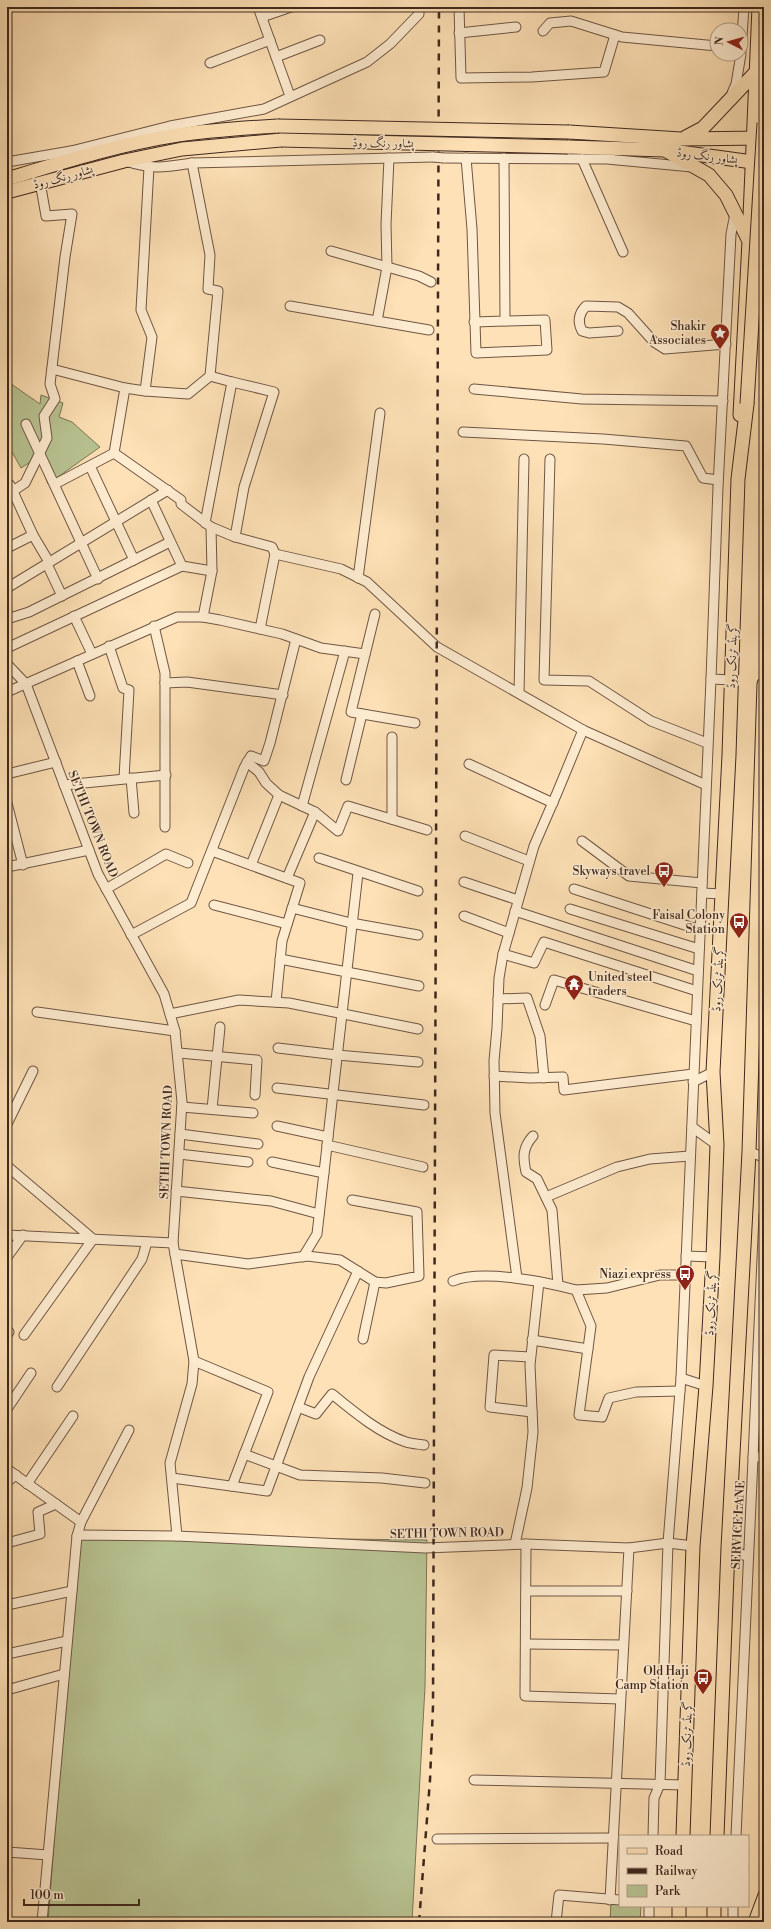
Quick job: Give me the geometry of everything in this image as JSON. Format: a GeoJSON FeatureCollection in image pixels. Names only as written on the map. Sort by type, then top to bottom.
{"type":"FeatureCollection","features":[{"type":"Feature","properties":{"kind":"highway"},"geometry":{"type":"LineString","coordinates":[[738,479],[749,241],[758,162],[759,137],[756,72],[759,7]]}},
{"type":"Feature","properties":{"kind":"highway"},"geometry":{"type":"LineString","coordinates":[[681,139],[703,128],[756,72]]}},
{"type":"Feature","properties":{"kind":"highway","name":"گرینڈ ٹرنک روڈ"},"geometry":{"type":"LineString","coordinates":[[682,1835],[693,1546],[706,1386],[713,1257],[717,1145],[714,1072],[732,680],[738,479],[747,404],[764,123]]}},
{"type":"Feature","properties":{"kind":"highway","name":"پشاور رنگ روڈ"},"geometry":{"type":"LineString","coordinates":[[7,179],[56,165],[75,155],[177,135],[226,129],[278,126],[570,132],[681,139],[759,137]]}},
{"type":"Feature","properties":{"kind":"highway","name":"پشاور رنگ روڈ"},"geometry":{"type":"LineString","coordinates":[[7,192],[40,182],[124,161],[182,149],[281,140],[665,150],[758,162]]}},
{"type":"Feature","properties":{"kind":"highway"},"geometry":{"type":"LineString","coordinates":[[665,150],[709,175],[726,195],[749,241]]}},
{"type":"Feature","properties":{"kind":"highway"},"geometry":{"type":"LineString","coordinates":[[7,170],[56,165]]}},
{"type":"Feature","properties":{"kind":"highway"},"geometry":{"type":"LineString","coordinates":[[717,1835],[728,1548],[749,1152],[762,845],[764,684]]}},
{"type":"Feature","properties":{"kind":"highway"},"geometry":{"type":"LineString","coordinates":[[679,1907],[679,1922]]}},
{"type":"Feature","properties":{"kind":"highway"},"geometry":{"type":"LineString","coordinates":[[714,1907],[714,1922]]}},
{"type":"Feature","properties":{"kind":"main road"},"geometry":{"type":"LineString","coordinates":[[754,1922],[764,1895]]}},
{"type":"Feature","properties":{"kind":"street"},"geometry":{"type":"LineString","coordinates":[[258,7],[290,96]]}},
{"type":"Feature","properties":{"kind":"street"},"geometry":{"type":"LineString","coordinates":[[262,17],[291,7]]}},
{"type":"Feature","properties":{"kind":"street"},"geometry":{"type":"LineString","coordinates":[[7,162],[75,155],[170,126],[264,109],[367,62],[390,44],[419,14],[419,7]]}},
{"type":"Feature","properties":{"kind":"street"},"geometry":{"type":"LineString","coordinates":[[459,7],[461,78],[532,77],[604,72],[615,35]]}},
{"type":"Feature","properties":{"kind":"street"},"geometry":{"type":"LineString","coordinates":[[743,22],[744,7]]}},
{"type":"Feature","properties":{"kind":"street"},"geometry":{"type":"LineString","coordinates":[[543,31],[550,23],[571,21],[622,37],[709,45]]}},
{"type":"Feature","properties":{"kind":"street"},"geometry":{"type":"LineString","coordinates":[[459,32],[516,27]]}},
{"type":"Feature","properties":{"kind":"street"},"geometry":{"type":"LineString","coordinates":[[210,63],[270,40]]}},
{"type":"Feature","properties":{"kind":"street"},"geometry":{"type":"LineString","coordinates":[[276,57],[320,40]]}},
{"type":"Feature","properties":{"kind":"street"},"geometry":{"type":"LineString","coordinates":[[749,52],[757,52]]}},
{"type":"Feature","properties":{"kind":"street"},"geometry":{"type":"LineString","coordinates":[[728,102],[736,84],[739,62]]}},
{"type":"Feature","properties":{"kind":"street"},"geometry":{"type":"LineString","coordinates":[[124,161],[149,167],[165,167],[192,162],[389,158],[607,159],[699,168]]}},
{"type":"Feature","properties":{"kind":"street"},"geometry":{"type":"LineString","coordinates":[[377,321],[387,267],[386,224],[389,158]]}},
{"type":"Feature","properties":{"kind":"street"},"geometry":{"type":"LineString","coordinates":[[466,158],[472,229],[474,322],[476,353],[547,350],[545,320],[474,322]]}},
{"type":"Feature","properties":{"kind":"street"},"geometry":{"type":"LineString","coordinates":[[504,158],[506,321]]}},
{"type":"Feature","properties":{"kind":"street"},"geometry":{"type":"LineString","coordinates":[[582,159],[623,252]]}},
{"type":"Feature","properties":{"kind":"street"},"geometry":{"type":"LineString","coordinates":[[52,369],[125,388],[188,394],[210,376],[218,291],[208,289],[210,255],[192,162]]}},
{"type":"Feature","properties":{"kind":"street"},"geometry":{"type":"LineString","coordinates":[[145,391],[152,337],[141,310],[149,167]]}},
{"type":"Feature","properties":{"kind":"street"},"geometry":{"type":"LineString","coordinates":[[40,182],[46,216],[72,214],[65,257],[50,384],[55,399],[44,416],[47,438],[25,483],[10,488],[48,563],[62,596]]}},
{"type":"Feature","properties":{"kind":"street"},"geometry":{"type":"LineString","coordinates":[[653,1835],[654,1798],[660,1784],[668,1543],[681,1378],[718,480],[731,234],[735,214]]}},
{"type":"Feature","properties":{"kind":"street"},"geometry":{"type":"LineString","coordinates":[[331,251],[419,276],[431,282]]}},
{"type":"Feature","properties":{"kind":"street"},"geometry":{"type":"LineString","coordinates":[[290,306],[429,330]]}},
{"type":"Feature","properties":{"kind":"street"},"geometry":{"type":"LineString","coordinates":[[618,332],[589,333],[582,331],[579,325],[582,311],[586,306],[618,307],[628,313],[654,342],[665,349],[726,344]]}},
{"type":"Feature","properties":{"kind":"street"},"geometry":{"type":"LineString","coordinates":[[210,376],[274,392],[244,487],[236,537]]}},
{"type":"Feature","properties":{"kind":"street"},"geometry":{"type":"LineString","coordinates":[[203,617],[212,571],[208,525],[232,382]]}},
{"type":"Feature","properties":{"kind":"street"},"geometry":{"type":"LineString","coordinates":[[114,453],[125,388]]}},
{"type":"Feature","properties":{"kind":"street"},"geometry":{"type":"LineString","coordinates":[[474,389],[582,399],[723,401]]}},
{"type":"Feature","properties":{"kind":"street"},"geometry":{"type":"LineString","coordinates":[[358,578],[380,413]]}},
{"type":"Feature","properties":{"kind":"street"},"geometry":{"type":"LineString","coordinates":[[26,424],[98,579]]}},
{"type":"Feature","properties":{"kind":"street"},"geometry":{"type":"LineString","coordinates":[[463,432],[595,438],[686,446],[703,478],[718,480]]}},
{"type":"Feature","properties":{"kind":"street"},"geometry":{"type":"LineString","coordinates":[[55,484],[114,453]]}},
{"type":"Feature","properties":{"kind":"street"},"geometry":{"type":"LineString","coordinates":[[114,453],[168,490],[181,500],[182,504],[208,525],[236,537],[272,547],[275,554],[260,629]]}},
{"type":"Feature","properties":{"kind":"street"},"geometry":{"type":"LineString","coordinates":[[518,693],[524,458]]}},
{"type":"Feature","properties":{"kind":"street"},"geometry":{"type":"LineString","coordinates":[[550,459],[544,680],[589,681],[651,721],[708,743]]}},
{"type":"Feature","properties":{"kind":"street"},"geometry":{"type":"LineString","coordinates":[[90,466],[134,560]]}},
{"type":"Feature","properties":{"kind":"street"},"geometry":{"type":"LineString","coordinates":[[7,588],[168,490]]}},
{"type":"Feature","properties":{"kind":"street"},"geometry":{"type":"LineString","coordinates":[[151,500],[182,566]]}},
{"type":"Feature","properties":{"kind":"street"},"geometry":{"type":"LineString","coordinates":[[7,548],[33,535]]}},
{"type":"Feature","properties":{"kind":"street"},"geometry":{"type":"LineString","coordinates":[[7,619],[29,612],[170,542]]}},
{"type":"Feature","properties":{"kind":"street"},"geometry":{"type":"LineString","coordinates":[[275,554],[341,569],[367,582],[437,647],[583,730],[706,785]]}},
{"type":"Feature","properties":{"kind":"street"},"geometry":{"type":"LineString","coordinates":[[7,648],[182,566],[212,571]]}},
{"type":"Feature","properties":{"kind":"street"},"geometry":{"type":"LineString","coordinates":[[375,614],[351,712],[415,722]]}},
{"type":"Feature","properties":{"kind":"street"},"geometry":{"type":"LineString","coordinates":[[74,616],[92,654]]}},
{"type":"Feature","properties":{"kind":"street"},"geometry":{"type":"LineString","coordinates":[[7,692],[177,617],[203,617],[260,629],[321,648],[365,654]]}},
{"type":"Feature","properties":{"kind":"street"},"geometry":{"type":"LineString","coordinates":[[154,626],[165,672],[165,827]]}},
{"type":"Feature","properties":{"kind":"street"},"geometry":{"type":"LineString","coordinates":[[131,935],[191,903],[247,762],[251,756],[264,761],[283,695],[296,639]]}},
{"type":"Feature","properties":{"kind":"street"},"geometry":{"type":"LineString","coordinates":[[109,646],[123,688],[129,690],[128,778],[134,813]]}},
{"type":"Feature","properties":{"kind":"street"},"geometry":{"type":"LineString","coordinates":[[302,806],[345,651]]}},
{"type":"Feature","properties":{"kind":"street"},"geometry":{"type":"LineString","coordinates":[[77,661],[90,696]]}},
{"type":"Feature","properties":{"kind":"street","name":"SETHI TOWN ROAD"},"geometry":{"type":"LineString","coordinates":[[7,664],[26,684],[89,850],[106,888],[164,994],[175,1031],[182,1107],[173,1243],[194,1361],[192,1384],[170,1463],[178,1536]]}},
{"type":"Feature","properties":{"kind":"street"},"geometry":{"type":"LineString","coordinates":[[711,679],[732,680]]}},
{"type":"Feature","properties":{"kind":"street"},"geometry":{"type":"LineString","coordinates":[[165,683],[187,682],[283,695]]}},
{"type":"Feature","properties":{"kind":"street"},"geometry":{"type":"LineString","coordinates":[[346,780],[362,714]]}},
{"type":"Feature","properties":{"kind":"street"},"geometry":{"type":"LineString","coordinates":[[517,1278],[495,1113],[494,1076],[498,998],[503,954],[534,846],[583,730]]}},
{"type":"Feature","properties":{"kind":"street"},"geometry":{"type":"LineString","coordinates":[[392,737],[392,819]]}},
{"type":"Feature","properties":{"kind":"street"},"geometry":{"type":"LineString","coordinates":[[7,774],[56,762]]}},
{"type":"Feature","properties":{"kind":"street"},"geometry":{"type":"LineString","coordinates":[[247,762],[259,772],[266,783],[279,795],[315,812],[338,831],[348,806],[427,830]]}},
{"type":"Feature","properties":{"kind":"street"},"geometry":{"type":"LineString","coordinates":[[469,764],[553,803]]}},
{"type":"Feature","properties":{"kind":"street"},"geometry":{"type":"LineString","coordinates":[[64,785],[166,775]]}},
{"type":"Feature","properties":{"kind":"street"},"geometry":{"type":"LineString","coordinates":[[251,865],[279,795]]}},
{"type":"Feature","properties":{"kind":"street"},"geometry":{"type":"LineString","coordinates":[[7,803],[23,865]]}},
{"type":"Feature","properties":{"kind":"street"},"geometry":{"type":"LineString","coordinates":[[287,878],[315,812]]}},
{"type":"Feature","properties":{"kind":"street"},"geometry":{"type":"LineString","coordinates":[[465,836],[529,861]]}},
{"type":"Feature","properties":{"kind":"street"},"geometry":{"type":"LineString","coordinates":[[582,841],[629,876],[702,888],[722,894]]}},
{"type":"Feature","properties":{"kind":"street"},"geometry":{"type":"LineString","coordinates":[[7,867],[23,865],[89,850]]}},
{"type":"Feature","properties":{"kind":"street"},"geometry":{"type":"LineString","coordinates":[[212,851],[300,883],[282,941],[276,1002]]}},
{"type":"Feature","properties":{"kind":"street"},"geometry":{"type":"LineString","coordinates":[[106,888],[166,854],[188,863]]}},
{"type":"Feature","properties":{"kind":"street"},"geometry":{"type":"LineString","coordinates":[[319,858],[358,873],[418,891]]}},
{"type":"Feature","properties":{"kind":"street"},"geometry":{"type":"LineString","coordinates":[[303,1257],[317,1234],[336,1055],[358,873]]}},
{"type":"Feature","properties":{"kind":"street"},"geometry":{"type":"LineString","coordinates":[[464,882],[518,900]]}},
{"type":"Feature","properties":{"kind":"street"},"geometry":{"type":"LineString","coordinates":[[574,889],[700,930]]}},
{"type":"Feature","properties":{"kind":"street"},"geometry":{"type":"LineString","coordinates":[[214,905],[287,924]]}},
{"type":"Feature","properties":{"kind":"street"},"geometry":{"type":"LineString","coordinates":[[292,908],[351,924],[418,935]]}},
{"type":"Feature","properties":{"kind":"street"},"geometry":{"type":"LineString","coordinates":[[570,909],[699,949]]}},
{"type":"Feature","properties":{"kind":"street"},"geometry":{"type":"LineString","coordinates":[[515,911],[698,971]]}},
{"type":"Feature","properties":{"kind":"street"},"geometry":{"type":"LineString","coordinates":[[464,916],[509,933]]}},
{"type":"Feature","properties":{"kind":"street"},"geometry":{"type":"LineString","coordinates":[[503,954],[534,963],[544,942],[697,991]]}},
{"type":"Feature","properties":{"kind":"street"},"geometry":{"type":"LineString","coordinates":[[280,959],[419,986]]}},
{"type":"Feature","properties":{"kind":"street"},"geometry":{"type":"LineString","coordinates":[[545,1004],[554,980],[696,1021]]}},
{"type":"Feature","properties":{"kind":"street"},"geometry":{"type":"LineString","coordinates":[[498,998],[527,998],[540,1036],[544,1078]]}},
{"type":"Feature","properties":{"kind":"street"},"geometry":{"type":"LineString","coordinates":[[170,1014],[239,1000],[276,1002],[342,1013],[418,1029]]}},
{"type":"Feature","properties":{"kind":"street"},"geometry":{"type":"LineString","coordinates":[[37,1012],[175,1031]]}},
{"type":"Feature","properties":{"kind":"street"},"geometry":{"type":"LineString","coordinates":[[212,1109],[220,1027]]}},
{"type":"Feature","properties":{"kind":"street"},"geometry":{"type":"LineString","coordinates":[[278,1048],[418,1062]]}},
{"type":"Feature","properties":{"kind":"street"},"geometry":{"type":"LineString","coordinates":[[178,1053],[257,1060],[255,1096]]}},
{"type":"Feature","properties":{"kind":"street"},"geometry":{"type":"LineString","coordinates":[[7,1124],[33,1071]]}},
{"type":"Feature","properties":{"kind":"street"},"geometry":{"type":"LineString","coordinates":[[494,1076],[544,1078],[563,1077],[564,1090],[693,1078],[714,1072]]}},
{"type":"Feature","properties":{"kind":"street"},"geometry":{"type":"LineString","coordinates":[[277,1088],[424,1105]]}},
{"type":"Feature","properties":{"kind":"street"},"geometry":{"type":"LineString","coordinates":[[182,1107],[253,1113]]}},
{"type":"Feature","properties":{"kind":"street"},"geometry":{"type":"LineString","coordinates":[[277,1126],[423,1167]]}},
{"type":"Feature","properties":{"kind":"street"},"geometry":{"type":"LineString","coordinates":[[692,1127],[717,1145]]}},
{"type":"Feature","properties":{"kind":"street"},"geometry":{"type":"LineString","coordinates":[[180,1134],[258,1144]]}},
{"type":"Feature","properties":{"kind":"street"},"geometry":{"type":"LineString","coordinates":[[533,1136],[527,1143],[523,1156],[526,1172],[537,1179],[552,1210],[558,1286]]}},
{"type":"Feature","properties":{"kind":"street"},"geometry":{"type":"LineString","coordinates":[[749,1152],[764,1157]]}},
{"type":"Feature","properties":{"kind":"street"},"geometry":{"type":"LineString","coordinates":[[179,1154],[248,1162]]}},
{"type":"Feature","properties":{"kind":"street"},"geometry":{"type":"LineString","coordinates":[[546,1197],[616,1167],[650,1159],[690,1156]]}},
{"type":"Feature","properties":{"kind":"street"},"geometry":{"type":"LineString","coordinates":[[272,1162],[324,1173]]}},
{"type":"Feature","properties":{"kind":"street"},"geometry":{"type":"LineString","coordinates":[[7,1166],[93,1239]]}},
{"type":"Feature","properties":{"kind":"street"},"geometry":{"type":"LineString","coordinates":[[176,1191],[271,1201],[319,1214]]}},
{"type":"Feature","properties":{"kind":"street"},"geometry":{"type":"LineString","coordinates":[[175,1254],[248,1264],[303,1257],[340,1260],[375,1282],[386,1283],[418,1276],[417,1212],[352,1200]]}},
{"type":"Feature","properties":{"kind":"street","name":"SERVICE LANE"},"geometry":{"type":"LineString","coordinates":[[736,1835],[764,1215]]}},
{"type":"Feature","properties":{"kind":"street"},"geometry":{"type":"LineString","coordinates":[[7,1235],[173,1243]]}},
{"type":"Feature","properties":{"kind":"street"},"geometry":{"type":"LineString","coordinates":[[7,1257],[23,1235]]}},
{"type":"Feature","properties":{"kind":"street"},"geometry":{"type":"LineString","coordinates":[[24,1335],[93,1239]]}},
{"type":"Feature","properties":{"kind":"street"},"geometry":{"type":"LineString","coordinates":[[57,1387],[142,1259],[147,1242]]}},
{"type":"Feature","properties":{"kind":"street"},"geometry":{"type":"LineString","coordinates":[[686,1256],[713,1257]]}},
{"type":"Feature","properties":{"kind":"street"},"geometry":{"type":"LineString","coordinates":[[172,1478],[267,1491],[309,1377],[358,1271]]}},
{"type":"Feature","properties":{"kind":"street"},"geometry":{"type":"LineString","coordinates":[[454,1281],[464,1277],[517,1278],[576,1290],[607,1288],[660,1275],[686,1274]]}},
{"type":"Feature","properties":{"kind":"street"},"geometry":{"type":"LineString","coordinates":[[364,1339],[375,1282]]}},
{"type":"Feature","properties":{"kind":"street"},"geometry":{"type":"LineString","coordinates":[[515,1544],[527,1488],[533,1432],[530,1357],[539,1282]]}},
{"type":"Feature","properties":{"kind":"street"},"geometry":{"type":"LineString","coordinates":[[576,1290],[591,1326],[579,1414],[602,1417],[609,1398],[629,1393],[680,1391]]}},
{"type":"Feature","properties":{"kind":"street"},"geometry":{"type":"LineString","coordinates":[[532,1340],[588,1349]]}},
{"type":"Feature","properties":{"kind":"street"},"geometry":{"type":"LineString","coordinates":[[530,1357],[494,1355],[490,1407],[532,1412]]}},
{"type":"Feature","properties":{"kind":"street"},"geometry":{"type":"LineString","coordinates":[[194,1361],[268,1392],[232,1486]]}},
{"type":"Feature","properties":{"kind":"street"},"geometry":{"type":"LineString","coordinates":[[7,1409],[31,1373]]}},
{"type":"Feature","properties":{"kind":"street"},"geometry":{"type":"LineString","coordinates":[[681,1378],[706,1386]]}},
{"type":"Feature","properties":{"kind":"street"},"geometry":{"type":"LineString","coordinates":[[298,1407],[316,1414],[332,1394],[381,1430],[406,1442],[424,1445]]}},
{"type":"Feature","properties":{"kind":"street"},"geometry":{"type":"LineString","coordinates":[[27,1484],[73,1416]]}},
{"type":"Feature","properties":{"kind":"street"},"geometry":{"type":"LineString","coordinates":[[42,1922],[77,1536],[80,1522],[129,1430]]}},
{"type":"Feature","properties":{"kind":"street"},"geometry":{"type":"LineString","coordinates":[[244,1454],[300,1475],[382,1478],[425,1483]]}},
{"type":"Feature","properties":{"kind":"street"},"geometry":{"type":"LineString","coordinates":[[753,1457],[764,1457]]}},
{"type":"Feature","properties":{"kind":"street"},"geometry":{"type":"LineString","coordinates":[[7,1470],[80,1522]]}},
{"type":"Feature","properties":{"kind":"street"},"geometry":{"type":"LineString","coordinates":[[7,1482],[16,1475]]}},
{"type":"Feature","properties":{"kind":"street"},"geometry":{"type":"LineString","coordinates":[[7,1543],[40,1534],[38,1512],[56,1504]]}},
{"type":"Feature","properties":{"kind":"street","name":"SETHI TOWN ROAD"},"geometry":{"type":"LineString","coordinates":[[77,1536],[178,1536],[425,1548],[515,1544],[629,1548],[668,1543],[693,1546]]}},
{"type":"Feature","properties":{"kind":"street"},"geometry":{"type":"LineString","coordinates":[[526,1544],[527,1590],[525,1696],[620,1699]]}},
{"type":"Feature","properties":{"kind":"street"},"geometry":{"type":"LineString","coordinates":[[610,1900],[629,1548]]}},
{"type":"Feature","properties":{"kind":"street"},"geometry":{"type":"LineString","coordinates":[[728,1548],[748,1557]]}},
{"type":"Feature","properties":{"kind":"street"},"geometry":{"type":"LineString","coordinates":[[527,1590],[627,1591]]}},
{"type":"Feature","properties":{"kind":"street"},"geometry":{"type":"LineString","coordinates":[[7,1605],[72,1591]]}},
{"type":"Feature","properties":{"kind":"street"},"geometry":{"type":"LineString","coordinates":[[7,1654],[67,1641]]}},
{"type":"Feature","properties":{"kind":"street"},"geometry":{"type":"LineString","coordinates":[[526,1644],[623,1645]]}},
{"type":"Feature","properties":{"kind":"street"},"geometry":{"type":"LineString","coordinates":[[7,1690],[64,1674]]}},
{"type":"Feature","properties":{"kind":"street"},"geometry":{"type":"LineString","coordinates":[[474,1780],[685,1785]]}},
{"type":"Feature","properties":{"kind":"street"},"geometry":{"type":"LineString","coordinates":[[437,1839],[613,1838]]}},
{"type":"Feature","properties":{"kind":"street"},"geometry":{"type":"LineString","coordinates":[[7,1852],[48,1855]]}},
{"type":"Feature","properties":{"kind":"street"},"geometry":{"type":"LineString","coordinates":[[556,1922],[559,1895],[619,1900]]}},
{"type":"Feature","properties":{"kind":"street"},"geometry":{"type":"LineString","coordinates":[[649,1907],[649,1922]]}},
{"type":"Feature","properties":{"kind":"street"},"geometry":{"type":"LineString","coordinates":[[733,1907],[733,1922]]}},
{"type":"Feature","properties":{"kind":"green space"},"geometry":{"type":"Polygon","coordinates":[[[7,381],[40,404],[41,395],[63,403],[59,417],[72,422],[100,447],[48,484],[38,457],[21,468],[7,443],[7,381]]]}},
{"type":"Feature","properties":{"kind":"green space"},"geometry":{"type":"Polygon","coordinates":[[[77,1536],[427,1540],[425,1687],[412,1922],[48,1922],[77,1536]]]}},
{"type":"Feature","properties":{"kind":"green space"},"geometry":{"type":"Polygon","coordinates":[[[611,1902],[619,1902],[619,1907],[641,1907],[640,1922],[610,1922],[611,1902]]]}},
{"type":"Feature","properties":{"kind":"waterway"},"geometry":{"type":"LineString","coordinates":[[762,1922],[764,1916]]}},
{"type":"Feature","properties":{"kind":"railway"},"geometry":{"type":"LineString","coordinates":[[419,1922],[430,1780],[433,1706],[439,7]]}},
{"type":"Feature","properties":{"kind":"place","name":"Shakir Associates"},"geometry":{"type":"Point","coordinates":[720,350]}},
{"type":"Feature","properties":{"kind":"place","name":"Skyways travel"},"geometry":{"type":"Point","coordinates":[664,888]}},
{"type":"Feature","properties":{"kind":"place","name":"Faisal Colony Station"},"geometry":{"type":"Point","coordinates":[739,939]}},
{"type":"Feature","properties":{"kind":"place","name":"United steel traders"},"geometry":{"type":"Point","coordinates":[574,1001]}},
{"type":"Feature","properties":{"kind":"place","name":"Niazi express"},"geometry":{"type":"Point","coordinates":[685,1291]}},
{"type":"Feature","properties":{"kind":"place","name":"Old Haji Camp Station"},"geometry":{"type":"Point","coordinates":[703,1695]}}]}
